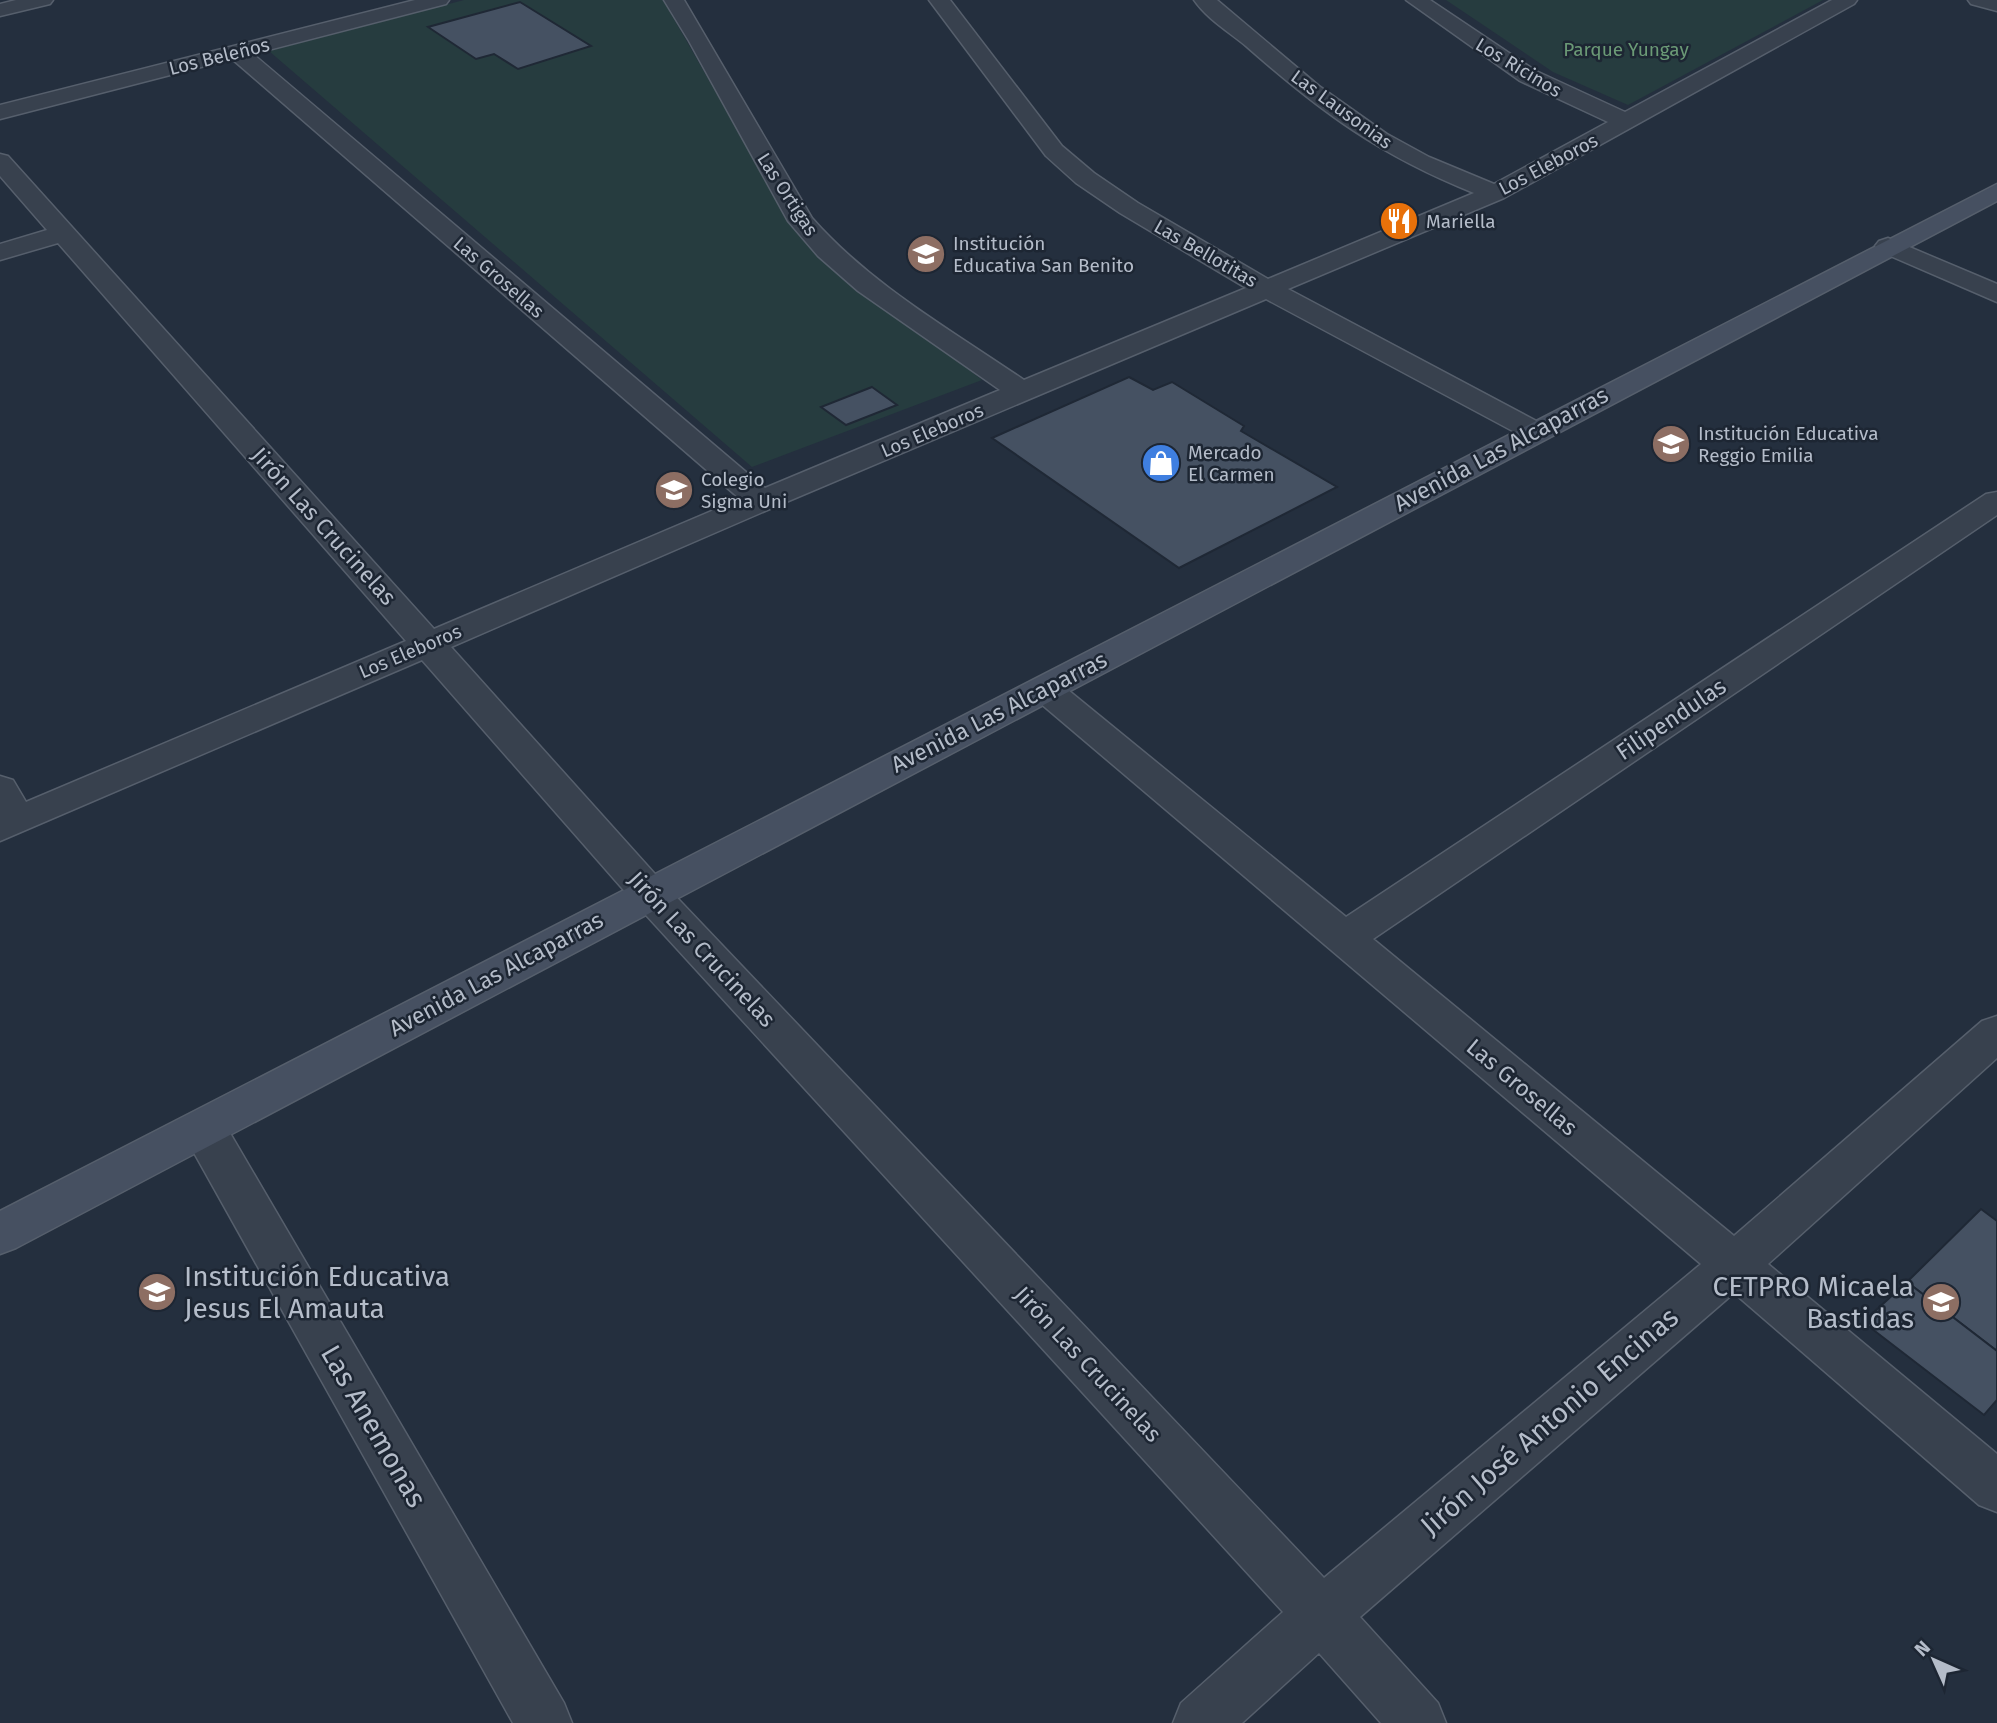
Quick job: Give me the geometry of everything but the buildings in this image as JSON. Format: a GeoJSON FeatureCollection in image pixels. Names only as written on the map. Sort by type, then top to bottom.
{"type":"FeatureCollection","features":[{"type":"Feature","properties":{"kind":"street"},"geometry":{"type":"LineString","coordinates":[[0,10],[43,0]]}},
{"type":"Feature","properties":{"kind":"street","name":"Los Beleños"},"geometry":{"type":"LineString","coordinates":[[0,112],[439,0]]}},
{"type":"Feature","properties":{"kind":"street","name":"Las Ortigas"},"geometry":{"type":"LineString","coordinates":[[674,0],[802,221],[827,251],[867,285],[1023,392]]}},
{"type":"Feature","properties":{"kind":"street","name":"Las Bellotitas"},"geometry":{"type":"LineString","coordinates":[[939,0],[1054,151],[1085,178],[1129,208],[1267,289],[1534,431]]}},
{"type":"Feature","properties":{"kind":"street","name":"Las Lausonias"},"geometry":{"type":"LineString","coordinates":[[1203,0],[1377,139],[1421,163],[1495,192]]}},
{"type":"Feature","properties":{"kind":"street","name":"Los Ricinos"},"geometry":{"type":"LineString","coordinates":[[1416,0],[1528,76],[1577,101],[1628,122]]}},
{"type":"Feature","properties":{"kind":"street","name":"Los Eleboros"},"geometry":{"type":"LineString","coordinates":[[6,813],[428,643],[1495,192],[1628,122],[1847,0]]}},
{"type":"Feature","properties":{"kind":"street"},"geometry":{"type":"LineString","coordinates":[[1978,0],[1997,5]]}},
{"type":"Feature","properties":{"kind":"street","name":"Las Grosellas"},"geometry":{"type":"LineString","coordinates":[[237,52],[761,501]]}},
{"type":"Feature","properties":{"kind":"street","name":"Jirón Las Crucinelas"},"geometry":{"type":"LineString","coordinates":[[0,161],[649,893],[1322,1615],[1418,1723]]}},
{"type":"Feature","properties":{"kind":"street","name":"Avenida Las Alcaparras"},"geometry":{"type":"LineString","coordinates":[[0,1234],[1997,191]]}},
{"type":"Feature","properties":{"kind":"street"},"geometry":{"type":"LineString","coordinates":[[0,251],[64,233]]}},
{"type":"Feature","properties":{"kind":"street"},"geometry":{"type":"LineString","coordinates":[[1888,246],[1997,295]]}},
{"type":"Feature","properties":{"kind":"street","name":"Filipendulas"},"geometry":{"type":"LineString","coordinates":[[1345,938],[1997,501]]}},
{"type":"Feature","properties":{"kind":"street","name":"Las Grosellas"},"geometry":{"type":"LineString","coordinates":[[1045,689],[1997,1487]]}},
{"type":"Feature","properties":{"kind":"street","name":"Jirón José Antonio Encinas"},"geometry":{"type":"LineString","coordinates":[[1201,1723],[1265,1663],[1811,1199],[1997,1034]]}},
{"type":"Feature","properties":{"kind":"street","name":"Las Anemonas"},"geometry":{"type":"LineString","coordinates":[[204,1129],[544,1723]]}},
{"type":"Feature","properties":{"kind":"green space"},"geometry":{"type":"Polygon","coordinates":[[[464,0],[663,0],[785,213],[853,279],[982,380],[752,467],[269,51],[464,0]]]}},
{"type":"Feature","properties":{"kind":"green space","name":"Parque Yungay"},"geometry":{"type":"Polygon","coordinates":[[[1446,0],[1823,0],[1628,105],[1553,72],[1446,0]]]}},
{"type":"Feature","properties":{"kind":"place","name":"Mariella"},"geometry":{"type":"Point","coordinates":[1399,221]}},
{"type":"Feature","properties":{"kind":"place","name":"Institución Educativa San Benito"},"geometry":{"type":"Point","coordinates":[926,254]}},
{"type":"Feature","properties":{"kind":"place","name":"Institución Educativa Reggio Emilia"},"geometry":{"type":"Point","coordinates":[1671,444]}},
{"type":"Feature","properties":{"kind":"place","name":"Mercado El Carmen"},"geometry":{"type":"Point","coordinates":[1161,463]}},
{"type":"Feature","properties":{"kind":"place","name":"Colegio Sigma Uni"},"geometry":{"type":"Point","coordinates":[674,490]}},
{"type":"Feature","properties":{"kind":"place","name":"Institución Educativa Jesus El Amauta"},"geometry":{"type":"Point","coordinates":[157,1292]}},
{"type":"Feature","properties":{"kind":"place","name":"CETPRO Micaela Bastidas"},"geometry":{"type":"Point","coordinates":[1941,1302]}}]}
